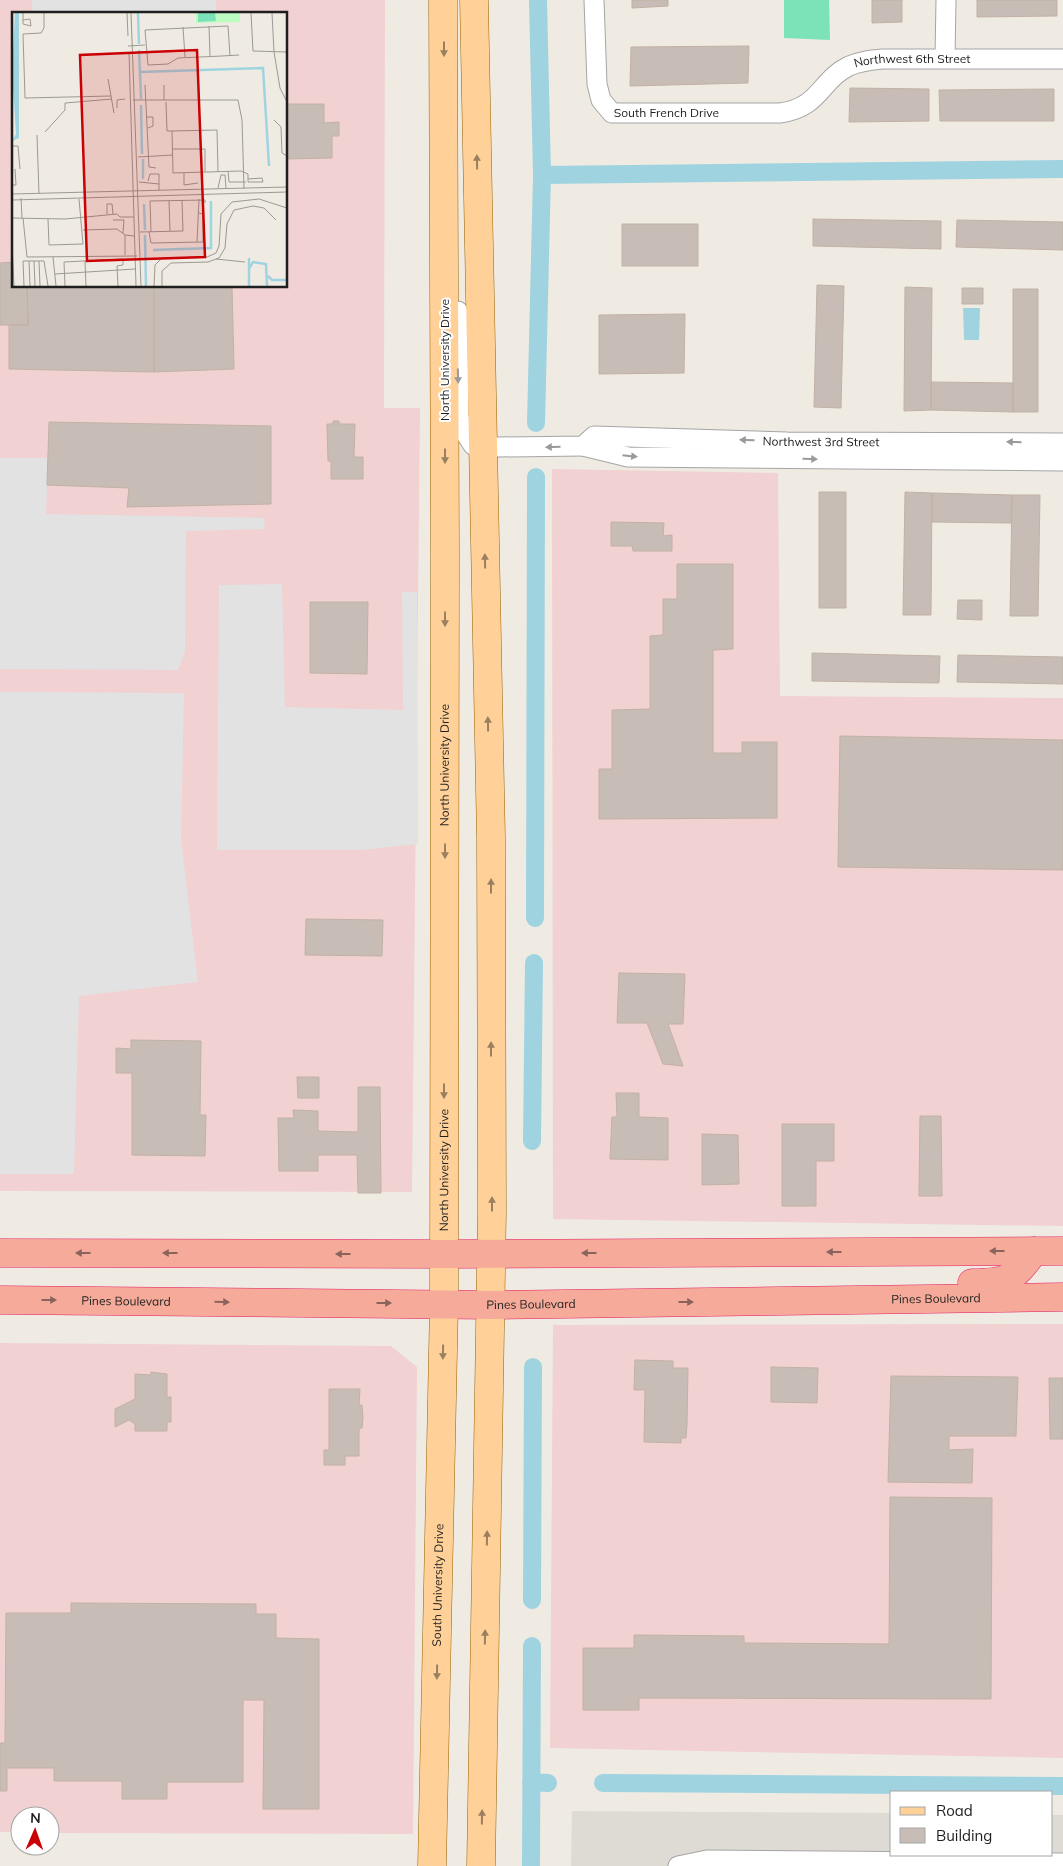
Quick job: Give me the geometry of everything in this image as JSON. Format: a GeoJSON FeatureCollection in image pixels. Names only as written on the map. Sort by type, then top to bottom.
{"type":"FeatureCollection","features":[{"type":"Feature","properties":{"kind":"highway"},"geometry":{"type":"LineString","coordinates":[[838,1301],[890,1284],[929,1282],[987,1283],[1010,1278],[1022,1268],[1034,1251]]}},
{"type":"Feature","properties":{"kind":"highway"},"geometry":{"type":"LineString","coordinates":[[0,1262],[13,1253],[444,1254],[1063,1251]]}},
{"type":"Feature","properties":{"kind":"highway"},"geometry":{"type":"LineString","coordinates":[[1033,1298],[1035,1283],[1040,1274],[1049,1269],[1063,1268]]}},
{"type":"Feature","properties":{"kind":"highway","name":"Pines Boulevard"},"geometry":{"type":"LineString","coordinates":[[0,1300],[492,1305],[1063,1297]]}},
{"type":"Feature","properties":{"kind":"main road","name":"North University Drive"},"geometry":{"type":"LineString","coordinates":[[443,0],[445,227],[444,1304]]}},
{"type":"Feature","properties":{"kind":"main road"},"geometry":{"type":"LineString","coordinates":[[474,0],[491,838],[492,1305],[481,1866]]}},
{"type":"Feature","properties":{"kind":"main road","name":"South University Drive"},"geometry":{"type":"LineString","coordinates":[[432,1866],[444,1304]]}},
{"type":"Feature","properties":{"kind":"street","name":"South French Drive"},"geometry":{"type":"LineString","coordinates":[[594,0],[597,84],[601,100],[612,113],[780,113]]}},
{"type":"Feature","properties":{"kind":"street"},"geometry":{"type":"LineString","coordinates":[[945,58],[946,0]]}},
{"type":"Feature","properties":{"kind":"street","name":"Northwest 6th Street"},"geometry":{"type":"LineString","coordinates":[[780,113],[804,107],[817,97],[840,72],[848,66],[864,61],[945,58],[1063,59]]}},
{"type":"Feature","properties":{"kind":"street","name":"North University Drive"},"geometry":{"type":"LineString","coordinates":[[445,227],[457,239],[459,415],[461,427],[473,445],[483,447]]}},
{"type":"Feature","properties":{"kind":"street","name":"Northwest 3rd Street"},"geometry":{"type":"LineString","coordinates":[[583,446],[594,436],[786,442],[1063,443]]}},
{"type":"Feature","properties":{"kind":"street","name":"Northwest 3rd Street"},"geometry":{"type":"LineString","coordinates":[[483,447],[583,446],[628,457],[1063,461]]}},
{"type":"Feature","properties":{"kind":"street"},"geometry":{"type":"LineString","coordinates":[[678,1866],[707,1860],[1063,1863]]}},
{"type":"Feature","properties":{"kind":"shaded area"},"geometry":{"type":"Polygon","coordinates":[[[0,0],[385,0],[384,408],[420,408],[412,1192],[0,1191],[0,0]]]}},
{"type":"Feature","properties":{"kind":"shaded area"},"geometry":{"type":"Polygon","coordinates":[[[32,0],[216,0],[216,12],[32,12],[32,0]]]}},
{"type":"Feature","properties":{"kind":"shaded area"},"geometry":{"type":"Polygon","coordinates":[[[0,458],[48,458],[46,514],[264,518],[265,529],[186,531],[185,652],[178,670],[0,669],[0,458]]]}},
{"type":"Feature","properties":{"kind":"shaded area"},"geometry":{"type":"Polygon","coordinates":[[[552,469],[778,473],[780,696],[1063,698],[1063,1226],[553,1219],[552,469]]]}},
{"type":"Feature","properties":{"kind":"shaded area"},"geometry":{"type":"Polygon","coordinates":[[[282,584],[285,707],[403,710],[402,592],[417,592],[418,844],[361,850],[217,850],[219,585],[282,584]]]}},
{"type":"Feature","properties":{"kind":"shaded area"},"geometry":{"type":"Polygon","coordinates":[[[0,692],[184,693],[181,839],[198,982],[79,996],[74,1174],[0,1174],[0,692]]]}},
{"type":"Feature","properties":{"kind":"shaded area"},"geometry":{"type":"Polygon","coordinates":[[[1063,1324],[1063,1758],[550,1748],[553,1325],[1063,1324]]]}},
{"type":"Feature","properties":{"kind":"shaded area"},"geometry":{"type":"Polygon","coordinates":[[[0,1343],[391,1346],[417,1367],[413,1834],[60,1833],[60,1806],[10,1806],[10,1832],[0,1832],[0,1343]]]}},
{"type":"Feature","properties":{"kind":"shaded area"},"geometry":{"type":"Polygon","coordinates":[[[572,1811],[890,1813],[890,1856],[1053,1856],[1053,1815],[1063,1815],[1063,1866],[571,1866],[572,1811]]]}},
{"type":"Feature","properties":{"kind":"green space"},"geometry":{"type":"Polygon","coordinates":[[[784,0],[829,0],[830,40],[784,38],[784,0]]]}},
{"type":"Feature","properties":{"kind":"water"},"geometry":{"type":"Polygon","coordinates":[[[963,308],[980,308],[979,340],[964,340],[963,308]]]}},
{"type":"Feature","properties":{"kind":"building"},"geometry":{"type":"Polygon","coordinates":[[[632,0],[668,0],[668,6],[632,8],[632,0]]]}},
{"type":"Feature","properties":{"kind":"building"},"geometry":{"type":"Polygon","coordinates":[[[872,0],[902,0],[902,22],[872,23],[872,0]]]}},
{"type":"Feature","properties":{"kind":"building"},"geometry":{"type":"Polygon","coordinates":[[[977,0],[1057,0],[1057,16],[977,17],[977,0]]]}},
{"type":"Feature","properties":{"kind":"building"},"geometry":{"type":"Polygon","coordinates":[[[749,46],[748,83],[630,86],[631,47],[749,46]]]}},
{"type":"Feature","properties":{"kind":"building"},"geometry":{"type":"Polygon","coordinates":[[[850,88],[929,89],[929,121],[849,122],[850,88]]]}},
{"type":"Feature","properties":{"kind":"building"},"geometry":{"type":"Polygon","coordinates":[[[1054,89],[1054,121],[940,121],[939,90],[1054,89]]]}},
{"type":"Feature","properties":{"kind":"building"},"geometry":{"type":"Polygon","coordinates":[[[288,104],[324,104],[324,123],[339,122],[339,136],[332,136],[332,158],[288,159],[288,104]]]}},
{"type":"Feature","properties":{"kind":"building"},"geometry":{"type":"Polygon","coordinates":[[[813,219],[941,221],[941,249],[813,246],[813,219]]]}},
{"type":"Feature","properties":{"kind":"building"},"geometry":{"type":"Polygon","coordinates":[[[957,220],[1063,222],[1063,250],[956,247],[957,220]]]}},
{"type":"Feature","properties":{"kind":"building"},"geometry":{"type":"Polygon","coordinates":[[[622,224],[698,224],[698,266],[622,266],[622,224]]]}},
{"type":"Feature","properties":{"kind":"building"},"geometry":{"type":"Polygon","coordinates":[[[12,262],[12,288],[27,288],[28,325],[0,325],[0,263],[12,262]]]}},
{"type":"Feature","properties":{"kind":"building"},"geometry":{"type":"Polygon","coordinates":[[[817,285],[844,286],[841,408],[814,407],[817,285]]]}},
{"type":"Feature","properties":{"kind":"building"},"geometry":{"type":"Polygon","coordinates":[[[905,287],[932,288],[931,410],[904,411],[905,287]]]}},
{"type":"Feature","properties":{"kind":"building"},"geometry":{"type":"Polygon","coordinates":[[[27,288],[154,288],[154,372],[9,369],[9,325],[28,325],[27,288]]]}},
{"type":"Feature","properties":{"kind":"building"},"geometry":{"type":"Polygon","coordinates":[[[154,288],[232,288],[234,369],[154,372],[154,288]]]}},
{"type":"Feature","properties":{"kind":"building"},"geometry":{"type":"Polygon","coordinates":[[[962,288],[983,288],[983,304],[962,304],[962,288]]]}},
{"type":"Feature","properties":{"kind":"building"},"geometry":{"type":"Polygon","coordinates":[[[1013,289],[1038,289],[1038,412],[1013,412],[1013,289]]]}},
{"type":"Feature","properties":{"kind":"building"},"geometry":{"type":"Polygon","coordinates":[[[685,314],[684,373],[599,374],[599,315],[685,314]]]}},
{"type":"Feature","properties":{"kind":"building"},"geometry":{"type":"Polygon","coordinates":[[[931,382],[1013,383],[1013,412],[931,410],[931,382]]]}},
{"type":"Feature","properties":{"kind":"building"},"geometry":{"type":"Polygon","coordinates":[[[333,421],[339,421],[339,424],[355,424],[354,457],[363,457],[363,479],[331,479],[331,461],[328,461],[327,424],[333,424],[333,421]]]}},
{"type":"Feature","properties":{"kind":"building"},"geometry":{"type":"Polygon","coordinates":[[[49,422],[271,426],[271,504],[127,507],[129,488],[47,485],[49,422]]]}},
{"type":"Feature","properties":{"kind":"building"},"geometry":{"type":"Polygon","coordinates":[[[819,492],[846,492],[846,608],[819,608],[819,492]]]}},
{"type":"Feature","properties":{"kind":"building"},"geometry":{"type":"Polygon","coordinates":[[[905,492],[932,493],[931,615],[903,615],[905,492]]]}},
{"type":"Feature","properties":{"kind":"building"},"geometry":{"type":"Polygon","coordinates":[[[932,493],[1012,495],[1011,523],[932,522],[932,493]]]}},
{"type":"Feature","properties":{"kind":"building"},"geometry":{"type":"Polygon","coordinates":[[[1012,495],[1040,495],[1038,616],[1010,616],[1012,495]]]}},
{"type":"Feature","properties":{"kind":"building"},"geometry":{"type":"Polygon","coordinates":[[[611,522],[664,523],[663,536],[672,535],[672,551],[633,551],[632,546],[611,546],[611,522]]]}},
{"type":"Feature","properties":{"kind":"building"},"geometry":{"type":"Polygon","coordinates":[[[677,564],[733,564],[733,649],[713,650],[713,753],[742,753],[742,742],[777,742],[777,818],[599,819],[599,769],[612,769],[612,710],[650,709],[650,636],[663,635],[663,599],[677,599],[677,564]]]}},
{"type":"Feature","properties":{"kind":"building"},"geometry":{"type":"Polygon","coordinates":[[[958,600],[982,600],[982,620],[957,619],[958,600]]]}},
{"type":"Feature","properties":{"kind":"building"},"geometry":{"type":"Polygon","coordinates":[[[310,602],[368,602],[367,674],[310,673],[310,602]]]}},
{"type":"Feature","properties":{"kind":"building"},"geometry":{"type":"Polygon","coordinates":[[[812,653],[940,656],[939,683],[812,681],[812,653]]]}},
{"type":"Feature","properties":{"kind":"building"},"geometry":{"type":"Polygon","coordinates":[[[958,655],[1063,657],[1063,684],[957,682],[958,655]]]}},
{"type":"Feature","properties":{"kind":"building"},"geometry":{"type":"Polygon","coordinates":[[[840,736],[1063,740],[1063,870],[838,867],[840,736]]]}},
{"type":"Feature","properties":{"kind":"building"},"geometry":{"type":"Polygon","coordinates":[[[306,919],[383,920],[382,956],[305,955],[306,919]]]}},
{"type":"Feature","properties":{"kind":"building"},"geometry":{"type":"Polygon","coordinates":[[[619,973],[685,974],[683,1024],[668,1024],[683,1066],[663,1064],[647,1023],[617,1023],[619,973]]]}},
{"type":"Feature","properties":{"kind":"building"},"geometry":{"type":"Polygon","coordinates":[[[131,1040],[201,1041],[200,1115],[206,1115],[205,1156],[132,1155],[132,1073],[116,1073],[116,1048],[131,1049],[131,1040]]]}},
{"type":"Feature","properties":{"kind":"building"},"geometry":{"type":"Polygon","coordinates":[[[297,1077],[319,1077],[319,1098],[298,1098],[297,1077]]]}},
{"type":"Feature","properties":{"kind":"building"},"geometry":{"type":"Polygon","coordinates":[[[358,1087],[380,1087],[381,1193],[358,1193],[357,1155],[318,1155],[318,1171],[279,1171],[278,1118],[294,1118],[293,1110],[318,1111],[318,1131],[358,1132],[358,1087]]]}},
{"type":"Feature","properties":{"kind":"building"},"geometry":{"type":"Polygon","coordinates":[[[616,1093],[639,1093],[639,1117],[668,1118],[668,1160],[610,1159],[612,1117],[617,1117],[616,1093]]]}},
{"type":"Feature","properties":{"kind":"building"},"geometry":{"type":"Polygon","coordinates":[[[920,1116],[941,1116],[942,1196],[919,1196],[920,1116]]]}},
{"type":"Feature","properties":{"kind":"building"},"geometry":{"type":"Polygon","coordinates":[[[782,1124],[834,1124],[834,1161],[816,1161],[816,1206],[782,1206],[782,1124]]]}},
{"type":"Feature","properties":{"kind":"building"},"geometry":{"type":"Polygon","coordinates":[[[702,1134],[738,1135],[739,1184],[702,1185],[702,1134]]]}},
{"type":"Feature","properties":{"kind":"building"},"geometry":{"type":"Polygon","coordinates":[[[635,1360],[673,1361],[673,1368],[688,1368],[686,1438],[681,1438],[681,1443],[644,1442],[645,1390],[634,1390],[635,1360]]]}},
{"type":"Feature","properties":{"kind":"building"},"geometry":{"type":"Polygon","coordinates":[[[771,1367],[818,1368],[817,1403],[771,1402],[771,1367]]]}},
{"type":"Feature","properties":{"kind":"building"},"geometry":{"type":"Polygon","coordinates":[[[151,1372],[167,1374],[167,1397],[171,1397],[171,1422],[167,1422],[167,1431],[135,1431],[135,1424],[129,1420],[115,1427],[115,1409],[135,1399],[135,1374],[151,1375],[151,1372]]]}},
{"type":"Feature","properties":{"kind":"building"},"geometry":{"type":"Polygon","coordinates":[[[891,1376],[1018,1377],[1016,1436],[949,1436],[949,1450],[973,1449],[972,1483],[888,1482],[891,1376]]]}},
{"type":"Feature","properties":{"kind":"building"},"geometry":{"type":"Polygon","coordinates":[[[1049,1378],[1063,1378],[1063,1439],[1050,1439],[1049,1378]]]}},
{"type":"Feature","properties":{"kind":"building"},"geometry":{"type":"Polygon","coordinates":[[[329,1389],[360,1389],[359,1405],[362,1405],[363,1418],[362,1428],[359,1428],[359,1456],[345,1456],[345,1465],[324,1465],[324,1450],[329,1450],[329,1389]]]}},
{"type":"Feature","properties":{"kind":"building"},"geometry":{"type":"Polygon","coordinates":[[[890,1497],[992,1498],[991,1699],[639,1698],[639,1710],[583,1710],[583,1648],[634,1648],[634,1635],[744,1636],[744,1643],[889,1644],[890,1497]]]}},
{"type":"Feature","properties":{"kind":"building"},"geometry":{"type":"Polygon","coordinates":[[[71,1603],[256,1604],[256,1614],[276,1614],[276,1638],[319,1639],[319,1809],[263,1809],[264,1700],[243,1700],[243,1782],[167,1782],[167,1799],[122,1799],[122,1781],[54,1781],[54,1768],[7,1768],[7,1791],[0,1791],[0,1743],[5,1743],[6,1613],[71,1613],[71,1603]]]}},
{"type":"Feature","properties":{"kind":"waterway"},"geometry":{"type":"LineString","coordinates":[[536,423],[542,175],[538,0]]}},
{"type":"Feature","properties":{"kind":"waterway"},"geometry":{"type":"LineString","coordinates":[[542,175],[1063,169]]}},
{"type":"Feature","properties":{"kind":"waterway"},"geometry":{"type":"LineString","coordinates":[[535,918],[536,477]]}},
{"type":"Feature","properties":{"kind":"waterway"},"geometry":{"type":"LineString","coordinates":[[532,1141],[534,963]]}},
{"type":"Feature","properties":{"kind":"waterway"},"geometry":{"type":"LineString","coordinates":[[532,1600],[533,1367]]}},
{"type":"Feature","properties":{"kind":"waterway"},"geometry":{"type":"LineString","coordinates":[[531,1866],[532,1646]]}},
{"type":"Feature","properties":{"kind":"waterway"},"geometry":{"type":"LineString","coordinates":[[531,1782],[548,1783]]}},
{"type":"Feature","properties":{"kind":"waterway"},"geometry":{"type":"LineString","coordinates":[[603,1783],[1063,1786]]}}]}
